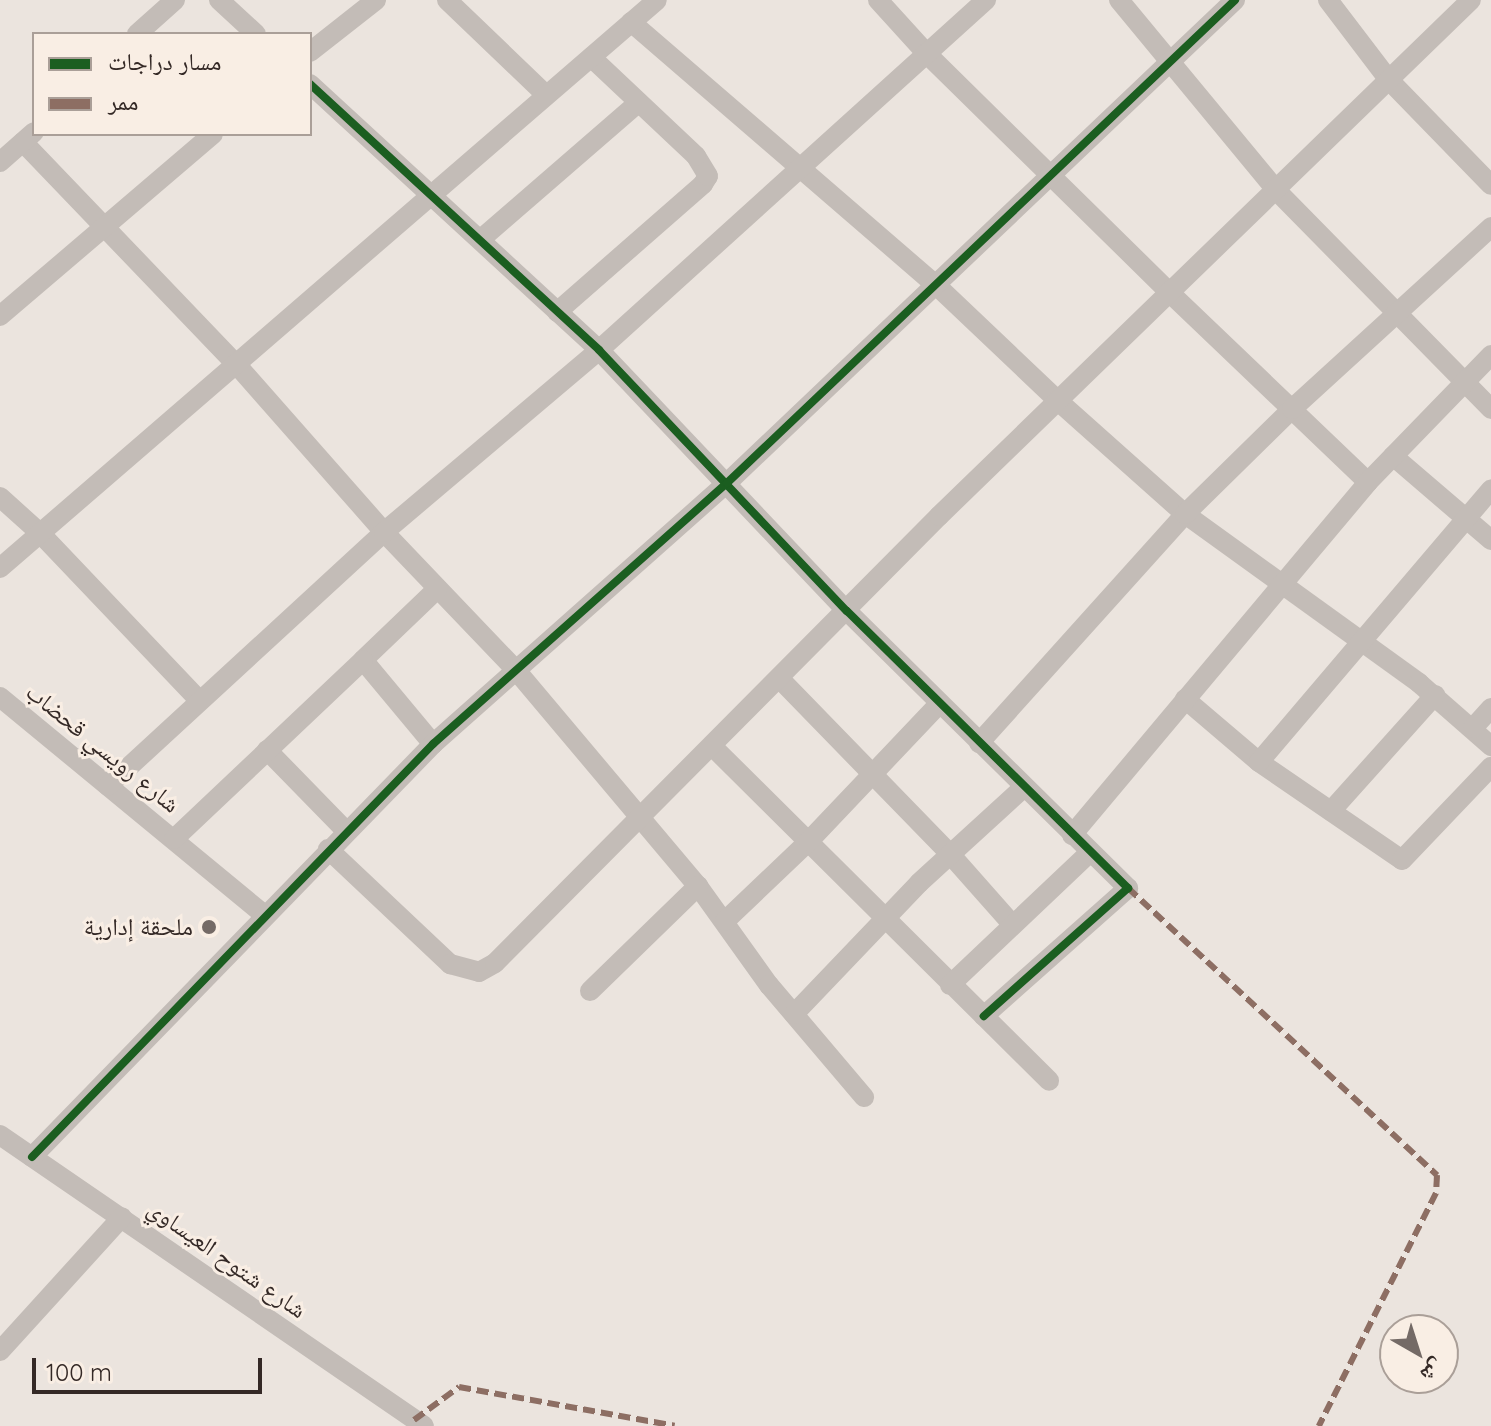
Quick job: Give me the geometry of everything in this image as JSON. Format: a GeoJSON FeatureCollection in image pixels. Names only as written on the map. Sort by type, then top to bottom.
{"type":"FeatureCollection","features":[{"type":"Feature","properties":{"kind":"street"},"geometry":{"type":"LineString","coordinates":[[139,32],[175,0]]}},
{"type":"Feature","properties":{"kind":"street"},"geometry":{"type":"LineString","coordinates":[[219,0],[254,32]]}},
{"type":"Feature","properties":{"kind":"street"},"geometry":{"type":"LineString","coordinates":[[312,50],[376,0]]}},
{"type":"Feature","properties":{"kind":"street"},"geometry":{"type":"LineString","coordinates":[[447,0],[545,94]]}},
{"type":"Feature","properties":{"kind":"street"},"geometry":{"type":"LineString","coordinates":[[0,568],[657,0]]}},
{"type":"Feature","properties":{"kind":"street"},"geometry":{"type":"LineString","coordinates":[[878,0],[926,53],[1050,175],[1368,482]]}},
{"type":"Feature","properties":{"kind":"street"},"geometry":{"type":"LineString","coordinates":[[108,786],[384,532],[599,350],[986,0]]}},
{"type":"Feature","properties":{"kind":"street"},"geometry":{"type":"LineString","coordinates":[[1119,0],[1276,190],[1491,409]]}},
{"type":"Feature","properties":{"kind":"street"},"geometry":{"type":"LineString","coordinates":[[32,1157],[433,744],[727,483],[1235,0]]}},
{"type":"Feature","properties":{"kind":"street"},"geometry":{"type":"LineString","coordinates":[[1328,0],[1389,80],[1491,185]]}},
{"type":"Feature","properties":{"kind":"street"},"geometry":{"type":"LineString","coordinates":[[328,849],[450,964],[479,972],[495,963],[637,815],[712,746],[1057,400],[1471,0]]}},
{"type":"Feature","properties":{"kind":"street"},"geometry":{"type":"LineString","coordinates":[[631,22],[936,285],[1057,400],[1185,514],[1435,695],[1491,746]]}},
{"type":"Feature","properties":{"kind":"street"},"geometry":{"type":"LineString","coordinates":[[557,312],[707,181],[707,169],[696,156],[591,57]]}},
{"type":"Feature","properties":{"kind":"street"},"geometry":{"type":"LineString","coordinates":[[312,86],[599,350],[847,611],[1128,888],[984,1016]]}},
{"type":"Feature","properties":{"kind":"street"},"geometry":{"type":"LineString","coordinates":[[481,239],[638,103]]}},
{"type":"Feature","properties":{"kind":"street"},"geometry":{"type":"LineString","coordinates":[[0,316],[211,136]]}},
{"type":"Feature","properties":{"kind":"street"},"geometry":{"type":"LineString","coordinates":[[0,162],[29,137],[104,226],[236,364],[384,532],[515,669],[698,886],[794,1014],[864,1097]]}},
{"type":"Feature","properties":{"kind":"street"},"geometry":{"type":"LineString","coordinates":[[979,743],[1185,514],[1292,409],[1491,227]]}},
{"type":"Feature","properties":{"kind":"street"},"geometry":{"type":"LineString","coordinates":[[1072,835],[1368,482],[1491,355]]}},
{"type":"Feature","properties":{"kind":"street"},"geometry":{"type":"LineString","coordinates":[[1393,456],[1491,540]]}},
{"type":"Feature","properties":{"kind":"street"},"geometry":{"type":"LineString","coordinates":[[1259,762],[1491,489]]}},
{"type":"Feature","properties":{"kind":"street"},"geometry":{"type":"LineString","coordinates":[[0,497],[40,533],[199,700]]}},
{"type":"Feature","properties":{"kind":"street"},"geometry":{"type":"LineString","coordinates":[[174,839],[437,589]]}},
{"type":"Feature","properties":{"kind":"street"},"geometry":{"type":"LineString","coordinates":[[363,660],[433,744]]}},
{"type":"Feature","properties":{"kind":"street"},"geometry":{"type":"LineString","coordinates":[[779,678],[950,854],[1011,923]]}},
{"type":"Feature","properties":{"kind":"street"},"geometry":{"type":"LineString","coordinates":[[1331,811],[1435,695]]}},
{"type":"Feature","properties":{"kind":"street","name":"شارع رويسي قحضاب"},"geometry":{"type":"LineString","coordinates":[[0,697],[264,915]]}},
{"type":"Feature","properties":{"kind":"street"},"geometry":{"type":"LineString","coordinates":[[1185,699],[1259,762],[1404,860],[1491,767]]}},
{"type":"Feature","properties":{"kind":"street"},"geometry":{"type":"LineString","coordinates":[[725,921],[809,841],[871,772],[939,704]]}},
{"type":"Feature","properties":{"kind":"street"},"geometry":{"type":"LineString","coordinates":[[1473,728],[1491,708]]}},
{"type":"Feature","properties":{"kind":"street"},"geometry":{"type":"LineString","coordinates":[[712,746],[1049,1081]]}},
{"type":"Feature","properties":{"kind":"street"},"geometry":{"type":"LineString","coordinates":[[267,750],[346,831]]}},
{"type":"Feature","properties":{"kind":"street"},"geometry":{"type":"LineString","coordinates":[[794,1014],[950,854],[1024,787]]}},
{"type":"Feature","properties":{"kind":"street"},"geometry":{"type":"LineString","coordinates":[[950,985],[1011,923],[1090,852]]}},
{"type":"Feature","properties":{"kind":"street"},"geometry":{"type":"LineString","coordinates":[[590,991],[698,886]]}},
{"type":"Feature","properties":{"kind":"street","name":"شارع شتوح العيساوي"},"geometry":{"type":"LineString","coordinates":[[0,1135],[122,1217],[415,1424]]}},
{"type":"Feature","properties":{"kind":"street"},"geometry":{"type":"LineString","coordinates":[[0,1351],[122,1217]]}},
{"type":"Feature","properties":{"kind":"marked path"},"geometry":{"type":"LineString","coordinates":[[1128,888],[1437,1175],[1436,1193],[1319,1426]]}},
{"type":"Feature","properties":{"kind":"marked path"},"geometry":{"type":"LineString","coordinates":[[414,1420],[459,1387],[675,1426]]}},
{"type":"Feature","properties":{"kind":"cycle path"},"geometry":{"type":"LineString","coordinates":[[32,1157],[433,744],[727,483],[1235,0]]}},
{"type":"Feature","properties":{"kind":"cycle path"},"geometry":{"type":"LineString","coordinates":[[312,86],[599,350],[847,611],[1128,888],[984,1016]]}},
{"type":"Feature","properties":{"kind":"place","name":"ملحقة إدارية"},"geometry":{"type":"Point","coordinates":[209,927]}}]}
